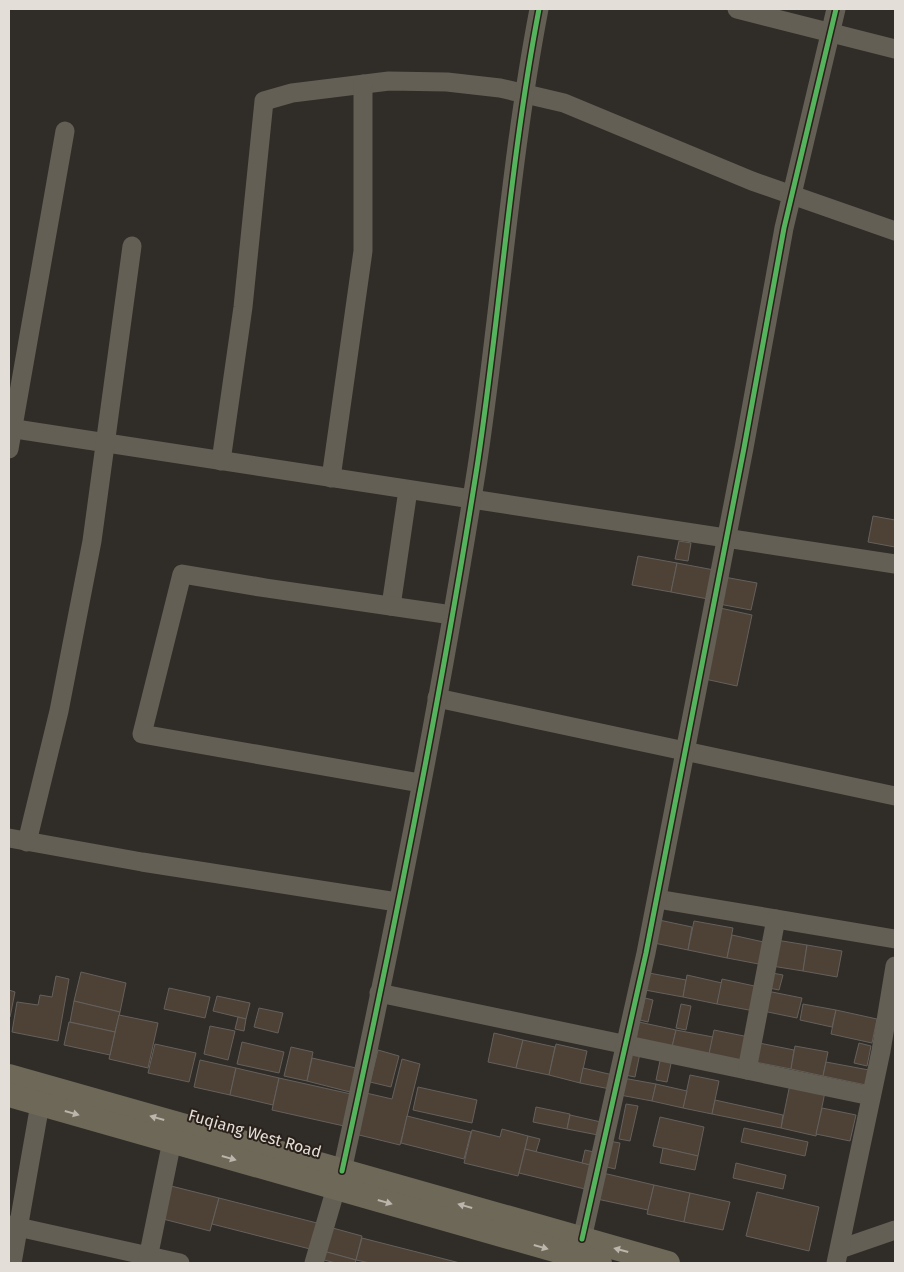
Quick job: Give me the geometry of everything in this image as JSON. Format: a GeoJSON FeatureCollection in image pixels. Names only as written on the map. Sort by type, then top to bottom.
{"type":"FeatureCollection","features":[{"type":"Feature","properties":{"kind":"main road","name":"Fuqiang West Road"},"geometry":{"type":"LineString","coordinates":[[9,1076],[600,1263]]}},
{"type":"Feature","properties":{"kind":"main road","name":"Fuqiang West Road"},"geometry":{"type":"LineString","coordinates":[[9,1095],[172,1141],[582,1239],[668,1263]]}},
{"type":"Feature","properties":{"kind":"street"},"geometry":{"type":"LineString","coordinates":[[314,1263],[339,1180],[379,993],[452,615],[471,499],[539,9]]}},
{"type":"Feature","properties":{"kind":"street"},"geometry":{"type":"LineString","coordinates":[[737,9],[895,49]]}},
{"type":"Feature","properties":{"kind":"street"},"geometry":{"type":"LineString","coordinates":[[582,1239],[657,899],[792,195],[836,9]]}},
{"type":"Feature","properties":{"kind":"street"},"geometry":{"type":"LineString","coordinates":[[221,461],[243,307],[264,100],[292,93],[389,81],[447,82],[500,88],[564,103],[752,181],[895,231]]}},
{"type":"Feature","properties":{"kind":"street"},"geometry":{"type":"LineString","coordinates":[[330,478],[363,251],[363,84]]}},
{"type":"Feature","properties":{"kind":"street"},"geometry":{"type":"LineString","coordinates":[[9,449],[11,428],[65,131]]}},
{"type":"Feature","properties":{"kind":"street"},"geometry":{"type":"LineString","coordinates":[[28,842],[59,711],[88,560],[132,246]]}},
{"type":"Feature","properties":{"kind":"street"},"geometry":{"type":"LineString","coordinates":[[11,428],[895,564]]}},
{"type":"Feature","properties":{"kind":"street"},"geometry":{"type":"LineString","coordinates":[[391,606],[408,490]]}},
{"type":"Feature","properties":{"kind":"street"},"geometry":{"type":"LineString","coordinates":[[420,783],[142,734],[182,574],[452,615]]}},
{"type":"Feature","properties":{"kind":"street"},"geometry":{"type":"LineString","coordinates":[[437,698],[895,796]]}},
{"type":"Feature","properties":{"kind":"street"},"geometry":{"type":"LineString","coordinates":[[9,838],[142,862],[397,902]]}},
{"type":"Feature","properties":{"kind":"street"},"geometry":{"type":"LineString","coordinates":[[657,899],[895,939]]}},
{"type":"Feature","properties":{"kind":"street"},"geometry":{"type":"LineString","coordinates":[[747,1070],[776,919]]}},
{"type":"Feature","properties":{"kind":"street"},"geometry":{"type":"LineString","coordinates":[[838,1256],[895,967]]}},
{"type":"Feature","properties":{"kind":"street"},"geometry":{"type":"LineString","coordinates":[[379,993],[871,1096]]}},
{"type":"Feature","properties":{"kind":"street"},"geometry":{"type":"LineString","coordinates":[[12,1263],[14,1226],[40,1104]]}},
{"type":"Feature","properties":{"kind":"street"},"geometry":{"type":"LineString","coordinates":[[148,1260],[172,1141]]}},
{"type":"Feature","properties":{"kind":"street"},"geometry":{"type":"LineString","coordinates":[[14,1226],[148,1260],[180,1263]]}},
{"type":"Feature","properties":{"kind":"street"},"geometry":{"type":"LineString","coordinates":[[838,1256],[895,1230]]}},
{"type":"Feature","properties":{"kind":"building"},"geometry":{"type":"Polygon","coordinates":[[[873,516],[895,520],[895,547],[868,542],[873,516]]]}},
{"type":"Feature","properties":{"kind":"building"},"geometry":{"type":"Polygon","coordinates":[[[679,541],[691,543],[688,561],[675,559],[679,541]]]}},
{"type":"Feature","properties":{"kind":"building"},"geometry":{"type":"Polygon","coordinates":[[[638,556],[677,563],[671,592],[632,585],[638,556]]]}},
{"type":"Feature","properties":{"kind":"building"},"geometry":{"type":"Polygon","coordinates":[[[677,563],[714,570],[708,599],[671,592],[677,563]]]}},
{"type":"Feature","properties":{"kind":"building"},"geometry":{"type":"Polygon","coordinates":[[[724,577],[757,583],[751,610],[719,604],[724,577]]]}},
{"type":"Feature","properties":{"kind":"building"},"geometry":{"type":"Polygon","coordinates":[[[720,608],[752,615],[737,686],[705,679],[720,608]]]}},
{"type":"Feature","properties":{"kind":"building"},"geometry":{"type":"Polygon","coordinates":[[[659,920],[692,927],[688,950],[654,943],[659,920]]]}},
{"type":"Feature","properties":{"kind":"building"},"geometry":{"type":"Polygon","coordinates":[[[694,921],[733,928],[727,958],[688,950],[694,921]]]}},
{"type":"Feature","properties":{"kind":"building"},"geometry":{"type":"Polygon","coordinates":[[[732,935],[768,943],[764,965],[727,958],[732,935]]]}},
{"type":"Feature","properties":{"kind":"building"},"geometry":{"type":"Polygon","coordinates":[[[776,940],[807,945],[803,971],[772,966],[776,940]]]}},
{"type":"Feature","properties":{"kind":"building"},"geometry":{"type":"Polygon","coordinates":[[[807,945],[842,951],[837,977],[803,971],[807,945]]]}},
{"type":"Feature","properties":{"kind":"building"},"geometry":{"type":"Polygon","coordinates":[[[81,972],[126,983],[120,1012],[74,1001],[81,972]]]}},
{"type":"Feature","properties":{"kind":"building"},"geometry":{"type":"Polygon","coordinates":[[[649,973],[686,980],[683,997],[645,990],[649,973]]]}},
{"type":"Feature","properties":{"kind":"building"},"geometry":{"type":"Polygon","coordinates":[[[772,973],[783,975],[779,990],[769,988],[772,973]]]}},
{"type":"Feature","properties":{"kind":"building"},"geometry":{"type":"Polygon","coordinates":[[[687,975],[722,983],[717,1004],[683,997],[687,975]]]}},
{"type":"Feature","properties":{"kind":"building"},"geometry":{"type":"Polygon","coordinates":[[[56,976],[69,979],[58,1041],[12,1032],[17,1002],[38,1005],[40,995],[52,997],[56,976]]]}},
{"type":"Feature","properties":{"kind":"building"},"geometry":{"type":"Polygon","coordinates":[[[722,979],[759,987],[754,1011],[717,1004],[722,979]]]}},
{"type":"Feature","properties":{"kind":"building"},"geometry":{"type":"Polygon","coordinates":[[[169,988],[210,997],[205,1018],[164,1009],[169,988]]]}},
{"type":"Feature","properties":{"kind":"building"},"geometry":{"type":"Polygon","coordinates":[[[9,990],[15,992],[10,1017],[9,1017],[9,990]]]}},
{"type":"Feature","properties":{"kind":"building"},"geometry":{"type":"Polygon","coordinates":[[[767,991],[802,998],[797,1018],[763,1011],[767,991]]]}},
{"type":"Feature","properties":{"kind":"building"},"geometry":{"type":"Polygon","coordinates":[[[217,996],[250,1003],[246,1019],[213,1011],[217,996]]]}},
{"type":"Feature","properties":{"kind":"building"},"geometry":{"type":"Polygon","coordinates":[[[645,998],[653,1000],[648,1022],[640,1020],[645,998]]]}},
{"type":"Feature","properties":{"kind":"building"},"geometry":{"type":"Polygon","coordinates":[[[74,1001],[120,1012],[115,1032],[70,1022],[74,1001]]]}},
{"type":"Feature","properties":{"kind":"building"},"geometry":{"type":"Polygon","coordinates":[[[681,1004],[691,1006],[686,1030],[676,1028],[681,1004]]]}},
{"type":"Feature","properties":{"kind":"building"},"geometry":{"type":"Polygon","coordinates":[[[803,1004],[836,1010],[832,1027],[800,1020],[803,1004]]]}},
{"type":"Feature","properties":{"kind":"building"},"geometry":{"type":"Polygon","coordinates":[[[259,1008],[283,1013],[278,1033],[254,1027],[259,1008]]]}},
{"type":"Feature","properties":{"kind":"building"},"geometry":{"type":"Polygon","coordinates":[[[836,1010],[877,1019],[872,1043],[831,1034],[836,1010]]]}},
{"type":"Feature","properties":{"kind":"building"},"geometry":{"type":"Polygon","coordinates":[[[119,1015],[158,1023],[148,1068],[109,1059],[119,1015]]]}},
{"type":"Feature","properties":{"kind":"building"},"geometry":{"type":"Polygon","coordinates":[[[238,1017],[246,1019],[244,1031],[235,1029],[238,1017]]]}},
{"type":"Feature","properties":{"kind":"building"},"geometry":{"type":"Polygon","coordinates":[[[69,1022],[115,1032],[110,1055],[64,1045],[69,1022]]]}},
{"type":"Feature","properties":{"kind":"building"},"geometry":{"type":"Polygon","coordinates":[[[639,1022],[676,1030],[672,1047],[636,1040],[639,1022]]]}},
{"type":"Feature","properties":{"kind":"building"},"geometry":{"type":"Polygon","coordinates":[[[210,1026],[235,1031],[228,1060],[204,1054],[210,1026]]]}},
{"type":"Feature","properties":{"kind":"building"},"geometry":{"type":"Polygon","coordinates":[[[676,1030],[713,1037],[709,1054],[672,1047],[676,1030]]]}},
{"type":"Feature","properties":{"kind":"building"},"geometry":{"type":"Polygon","coordinates":[[[714,1030],[749,1037],[744,1061],[709,1054],[714,1030]]]}},
{"type":"Feature","properties":{"kind":"building"},"geometry":{"type":"Polygon","coordinates":[[[494,1033],[523,1040],[516,1068],[488,1062],[494,1033]]]}},
{"type":"Feature","properties":{"kind":"building"},"geometry":{"type":"Polygon","coordinates":[[[523,1040],[555,1047],[549,1075],[516,1068],[523,1040]]]}},
{"type":"Feature","properties":{"kind":"building"},"geometry":{"type":"Polygon","coordinates":[[[242,1042],[284,1052],[279,1073],[237,1064],[242,1042]]]}},
{"type":"Feature","properties":{"kind":"building"},"geometry":{"type":"Polygon","coordinates":[[[759,1043],[794,1050],[791,1069],[755,1062],[759,1043]]]}},
{"type":"Feature","properties":{"kind":"building"},"geometry":{"type":"Polygon","coordinates":[[[859,1043],[871,1046],[867,1066],[854,1063],[859,1043]]]}},
{"type":"Feature","properties":{"kind":"building"},"geometry":{"type":"Polygon","coordinates":[[[155,1044],[196,1053],[189,1082],[148,1073],[155,1044]]]}},
{"type":"Feature","properties":{"kind":"building"},"geometry":{"type":"Polygon","coordinates":[[[556,1044],[587,1051],[580,1083],[549,1075],[556,1044]]]}},
{"type":"Feature","properties":{"kind":"building"},"geometry":{"type":"Polygon","coordinates":[[[795,1046],[828,1052],[823,1076],[791,1069],[795,1046]]]}},
{"type":"Feature","properties":{"kind":"building"},"geometry":{"type":"Polygon","coordinates":[[[291,1047],[313,1052],[307,1081],[284,1076],[291,1047]]]}},
{"type":"Feature","properties":{"kind":"building"},"geometry":{"type":"Polygon","coordinates":[[[378,1050],[399,1056],[391,1087],[370,1082],[378,1050]]]}},
{"type":"Feature","properties":{"kind":"building"},"geometry":{"type":"Polygon","coordinates":[[[630,1051],[640,1053],[635,1077],[625,1075],[630,1051]]]}},
{"type":"Feature","properties":{"kind":"building"},"geometry":{"type":"Polygon","coordinates":[[[661,1056],[672,1059],[667,1082],[656,1080],[661,1056]]]}},
{"type":"Feature","properties":{"kind":"building"},"geometry":{"type":"Polygon","coordinates":[[[312,1058],[356,1068],[350,1092],[307,1081],[312,1058]]]}},
{"type":"Feature","properties":{"kind":"building"},"geometry":{"type":"Polygon","coordinates":[[[402,1059],[420,1064],[400,1145],[355,1134],[366,1093],[392,1099],[402,1059]]]}},
{"type":"Feature","properties":{"kind":"building"},"geometry":{"type":"Polygon","coordinates":[[[200,1060],[236,1068],[230,1095],[194,1087],[200,1060]]]}},
{"type":"Feature","properties":{"kind":"building"},"geometry":{"type":"Polygon","coordinates":[[[826,1062],[869,1070],[866,1085],[823,1076],[826,1062]]]}},
{"type":"Feature","properties":{"kind":"building"},"geometry":{"type":"Polygon","coordinates":[[[236,1068],[279,1078],[273,1105],[230,1095],[236,1068]]]}},
{"type":"Feature","properties":{"kind":"building"},"geometry":{"type":"Polygon","coordinates":[[[583,1068],[613,1075],[610,1089],[580,1083],[583,1068]]]}},
{"type":"Feature","properties":{"kind":"building"},"geometry":{"type":"Polygon","coordinates":[[[690,1075],[719,1081],[712,1114],[683,1108],[690,1075]]]}},
{"type":"Feature","properties":{"kind":"building"},"geometry":{"type":"Polygon","coordinates":[[[279,1078],[351,1094],[344,1126],[272,1110],[279,1078]]]}},
{"type":"Feature","properties":{"kind":"building"},"geometry":{"type":"Polygon","coordinates":[[[623,1078],[656,1084],[652,1101],[620,1095],[623,1078]]]}},
{"type":"Feature","properties":{"kind":"building"},"geometry":{"type":"Polygon","coordinates":[[[656,1084],[687,1091],[683,1108],[652,1101],[656,1084]]]}},
{"type":"Feature","properties":{"kind":"building"},"geometry":{"type":"Polygon","coordinates":[[[790,1084],[825,1092],[816,1136],[781,1128],[790,1084]]]}},
{"type":"Feature","properties":{"kind":"building"},"geometry":{"type":"Polygon","coordinates":[[[418,1087],[477,1100],[472,1123],[413,1110],[418,1087]]]}},
{"type":"Feature","properties":{"kind":"building"},"geometry":{"type":"Polygon","coordinates":[[[715,1100],[783,1115],[781,1128],[712,1114],[715,1100]]]}},
{"type":"Feature","properties":{"kind":"building"},"geometry":{"type":"Polygon","coordinates":[[[626,1104],[638,1106],[630,1141],[619,1139],[626,1104]]]}},
{"type":"Feature","properties":{"kind":"building"},"geometry":{"type":"Polygon","coordinates":[[[536,1107],[570,1114],[567,1129],[533,1122],[536,1107]]]}},
{"type":"Feature","properties":{"kind":"building"},"geometry":{"type":"Polygon","coordinates":[[[822,1108],[856,1115],[850,1141],[816,1134],[822,1108]]]}},
{"type":"Feature","properties":{"kind":"building"},"geometry":{"type":"Polygon","coordinates":[[[570,1115],[601,1122],[598,1135],[567,1129],[570,1115]]]}},
{"type":"Feature","properties":{"kind":"building"},"geometry":{"type":"Polygon","coordinates":[[[407,1116],[471,1132],[464,1159],[401,1143],[407,1116]]]}},
{"type":"Feature","properties":{"kind":"building"},"geometry":{"type":"Polygon","coordinates":[[[660,1117],[704,1127],[698,1156],[653,1146],[660,1117]]]}},
{"type":"Feature","properties":{"kind":"building"},"geometry":{"type":"Polygon","coordinates":[[[744,1128],[808,1142],[805,1156],[741,1142],[744,1128]]]}},
{"type":"Feature","properties":{"kind":"building"},"geometry":{"type":"Polygon","coordinates":[[[502,1129],[528,1136],[518,1176],[464,1163],[472,1130],[500,1137],[502,1129]]]}},
{"type":"Feature","properties":{"kind":"building"},"geometry":{"type":"Polygon","coordinates":[[[528,1136],[540,1139],[536,1152],[525,1149],[528,1136]]]}},
{"type":"Feature","properties":{"kind":"building"},"geometry":{"type":"Polygon","coordinates":[[[609,1141],[620,1143],[615,1169],[603,1166],[609,1141]]]}},
{"type":"Feature","properties":{"kind":"building"},"geometry":{"type":"Polygon","coordinates":[[[663,1148],[698,1156],[695,1170],[660,1163],[663,1148]]]}},
{"type":"Feature","properties":{"kind":"building"},"geometry":{"type":"Polygon","coordinates":[[[525,1149],[591,1165],[585,1189],[519,1173],[525,1149]]]}},
{"type":"Feature","properties":{"kind":"building"},"geometry":{"type":"Polygon","coordinates":[[[585,1150],[594,1152],[591,1165],[582,1163],[585,1150]]]}},
{"type":"Feature","properties":{"kind":"building"},"geometry":{"type":"Polygon","coordinates":[[[736,1163],[786,1175],[783,1189],[733,1178],[736,1163]]]}},
{"type":"Feature","properties":{"kind":"building"},"geometry":{"type":"Polygon","coordinates":[[[603,1173],[654,1185],[648,1210],[597,1199],[603,1173]]]}},
{"type":"Feature","properties":{"kind":"building"},"geometry":{"type":"Polygon","coordinates":[[[654,1185],[690,1193],[684,1222],[647,1214],[654,1185]]]}},
{"type":"Feature","properties":{"kind":"building"},"geometry":{"type":"Polygon","coordinates":[[[171,1186],[219,1198],[210,1231],[163,1219],[171,1186]]]}},
{"type":"Feature","properties":{"kind":"building"},"geometry":{"type":"Polygon","coordinates":[[[757,1192],[819,1207],[809,1251],[746,1236],[757,1192]]]}},
{"type":"Feature","properties":{"kind":"building"},"geometry":{"type":"Polygon","coordinates":[[[690,1193],[730,1202],[723,1230],[684,1222],[690,1193]]]}},
{"type":"Feature","properties":{"kind":"building"},"geometry":{"type":"Polygon","coordinates":[[[219,1198],[317,1223],[310,1249],[212,1224],[219,1198]]]}},
{"type":"Feature","properties":{"kind":"building"},"geometry":{"type":"Polygon","coordinates":[[[329,1227],[362,1236],[356,1260],[323,1251],[329,1227]]]}},
{"type":"Feature","properties":{"kind":"building"},"geometry":{"type":"Polygon","coordinates":[[[362,1238],[460,1263],[370,1263],[356,1260],[362,1238]]]}},
{"type":"Feature","properties":{"kind":"building"},"geometry":{"type":"Polygon","coordinates":[[[323,1251],[356,1260],[355,1263],[336,1263],[320,1259],[323,1251]]]}},
{"type":"Feature","properties":{"kind":"cycle path"},"geometry":{"type":"LineString","coordinates":[[342,1171],[415,820],[463,555],[485,410],[520,123],[539,9]]}},
{"type":"Feature","properties":{"kind":"cycle path"},"geometry":{"type":"LineString","coordinates":[[582,1239],[646,953],[744,448],[784,228],[836,9]]}}]}
